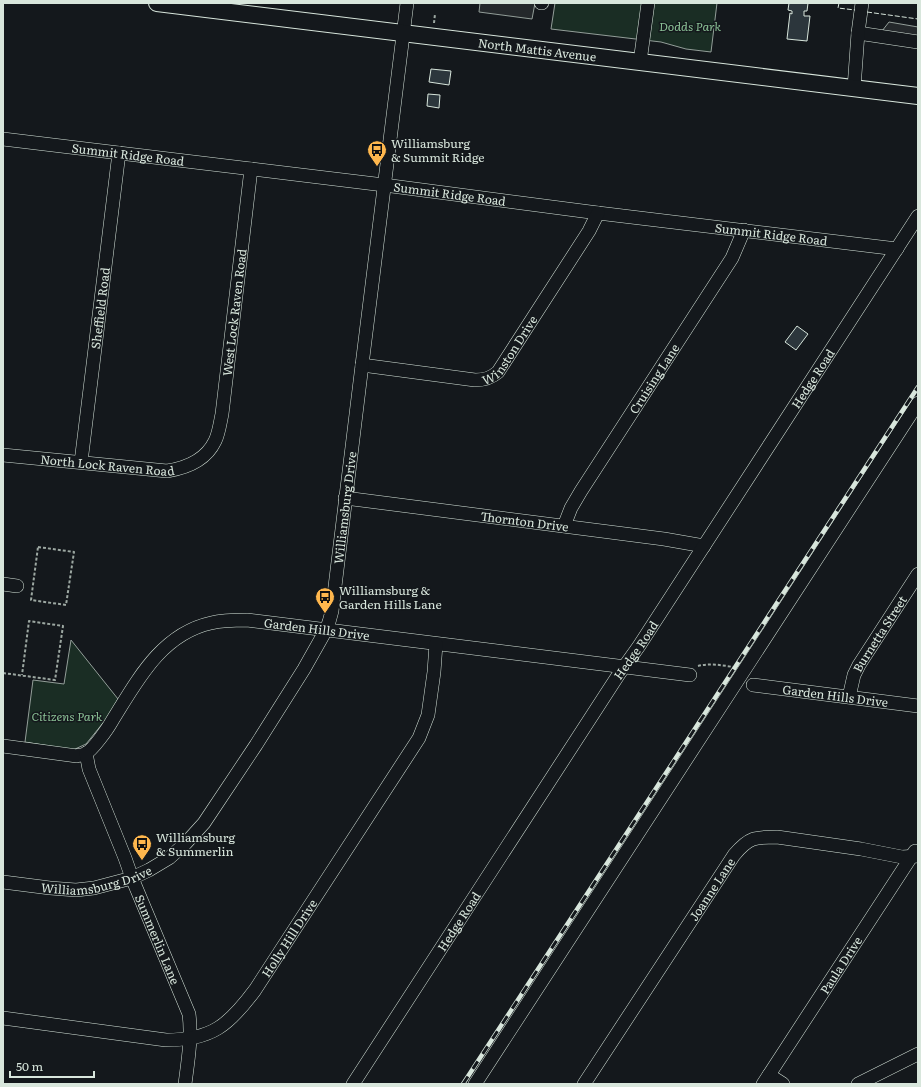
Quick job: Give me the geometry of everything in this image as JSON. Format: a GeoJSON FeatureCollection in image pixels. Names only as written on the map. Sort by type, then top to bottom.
{"type":"FeatureCollection","features":[{"type":"Feature","properties":{"kind":"main road","name":"North Mattis Avenue"},"geometry":{"type":"LineString","coordinates":[[157,3],[176,4],[918,96]]}},
{"type":"Feature","properties":{"kind":"street","name":"Williamsburg Drive"},"geometry":{"type":"LineString","coordinates":[[3,882],[76,890],[94,888],[132,878],[149,870],[168,858],[185,844],[204,823],[256,745],[326,630],[332,611],[407,3]]}},
{"type":"Feature","properties":{"kind":"street"},"geometry":{"type":"LineString","coordinates":[[640,62],[648,3]]}},
{"type":"Feature","properties":{"kind":"street"},"geometry":{"type":"LineString","coordinates":[[854,88],[862,3]]}},
{"type":"Feature","properties":{"kind":"street"},"geometry":{"type":"LineString","coordinates":[[858,33],[918,42]]}},
{"type":"Feature","properties":{"kind":"street","name":"Summit Ridge Road"},"geometry":{"type":"LineString","coordinates":[[3,139],[897,249]]}},
{"type":"Feature","properties":{"kind":"street","name":"Sheffield Road"},"geometry":{"type":"LineString","coordinates":[[81,462],[119,153]]}},
{"type":"Feature","properties":{"kind":"street","name":"West Lock Raven Road"},"geometry":{"type":"LineString","coordinates":[[206,453],[214,442],[219,429],[222,414],[251,169]]}},
{"type":"Feature","properties":{"kind":"street","name":"Winston Drive"},"geometry":{"type":"LineString","coordinates":[[362,365],[475,380],[483,380],[492,377],[498,372],[533,318],[589,231],[598,213]]}},
{"type":"Feature","properties":{"kind":"street","name":"Hedge Road"},"geometry":{"type":"LineString","coordinates":[[353,1084],[918,216]]}},
{"type":"Feature","properties":{"kind":"street","name":"Cruising Lane"},"geometry":{"type":"LineString","coordinates":[[564,526],[571,508],[581,490],[732,258],[744,230]]}},
{"type":"Feature","properties":{"kind":"street"},"geometry":{"type":"LineString","coordinates":[[475,1084],[918,403]]}},
{"type":"Feature","properties":{"kind":"street","name":"North Lock Raven Road"},"geometry":{"type":"LineString","coordinates":[[3,455],[167,471],[180,469],[190,465],[202,458],[206,453]]}},
{"type":"Feature","properties":{"kind":"street","name":"Thornton Drive"},"geometry":{"type":"LineString","coordinates":[[345,498],[664,539],[704,546]]}},
{"type":"Feature","properties":{"kind":"street","name":"Burnetta Street"},"geometry":{"type":"LineString","coordinates":[[849,698],[854,675],[859,664],[918,574]]}},
{"type":"Feature","properties":{"kind":"street"},"geometry":{"type":"LineString","coordinates":[[3,584],[17,586]]}},
{"type":"Feature","properties":{"kind":"street","name":"Garden Hills Drive"},"geometry":{"type":"LineString","coordinates":[[86,753],[105,734],[142,675],[158,654],[169,643],[193,629],[210,623],[228,620],[247,620],[688,675]]}},
{"type":"Feature","properties":{"kind":"street","name":"Holly Hill Drive"},"geometry":{"type":"LineString","coordinates":[[3,1018],[166,1040],[190,1039],[203,1036],[231,1020],[255,990],[419,738],[428,715],[436,644]]}},
{"type":"Feature","properties":{"kind":"street","name":"Garden Hills Drive"},"geometry":{"type":"LineString","coordinates":[[753,685],[918,706]]}},
{"type":"Feature","properties":{"kind":"street"},"geometry":{"type":"LineString","coordinates":[[3,746],[76,756],[86,753]]}},
{"type":"Feature","properties":{"kind":"street","name":"Summerlin Lane"},"geometry":{"type":"LineString","coordinates":[[86,753],[89,769],[188,1014],[190,1039],[185,1084]]}},
{"type":"Feature","properties":{"kind":"street","name":"Joanne Lane"},"geometry":{"type":"LineString","coordinates":[[584,1084],[734,855],[743,844],[752,838],[777,837],[861,849],[902,857],[916,853]]}},
{"type":"Feature","properties":{"kind":"street","name":"Paula Drive"},"geometry":{"type":"LineString","coordinates":[[766,1080],[916,853]]}},
{"type":"Feature","properties":{"kind":"street"},"geometry":{"type":"LineString","coordinates":[[858,1084],[918,1054]]}},
{"type":"Feature","properties":{"kind":"street"},"geometry":{"type":"LineString","coordinates":[[766,1080],[783,1084]]}},
{"type":"Feature","properties":{"kind":"path"},"geometry":{"type":"LineString","coordinates":[[434,21],[435,14]]}},
{"type":"Feature","properties":{"kind":"path"},"geometry":{"type":"LineString","coordinates":[[38,547],[74,552],[66,605],[31,600],[38,547]]}},
{"type":"Feature","properties":{"kind":"path"},"geometry":{"type":"LineString","coordinates":[[3,673],[22,676],[55,680],[63,626],[29,621],[22,676]]}},
{"type":"Feature","properties":{"kind":"path"},"geometry":{"type":"LineString","coordinates":[[688,675],[689,670],[704,664],[729,666]]}},
{"type":"Feature","properties":{"kind":"green space","name":"Dodds Park"},"geometry":{"type":"Polygon","coordinates":[[[555,3],[717,3],[711,52],[686,49],[661,42],[551,29],[555,3]]]}},
{"type":"Feature","properties":{"kind":"green space","name":"Citizens Park"},"geometry":{"type":"Polygon","coordinates":[[[71,640],[118,699],[107,718],[86,744],[73,750],[25,742],[33,680],[64,684],[71,640]]]}},
{"type":"Feature","properties":{"kind":"shaded area"},"geometry":{"type":"Polygon","coordinates":[[[480,3],[535,3],[532,19],[479,12],[480,3]]]}},
{"type":"Feature","properties":{"kind":"shaded area"},"geometry":{"type":"Polygon","coordinates":[[[889,22],[918,27],[918,36],[882,31],[889,22]]]}},
{"type":"Feature","properties":{"kind":"building"},"geometry":{"type":"Polygon","coordinates":[[[789,3],[808,3],[807,11],[804,11],[804,16],[810,16],[807,41],[787,39],[790,13],[792,14],[792,11],[788,10],[789,3]]]}},
{"type":"Feature","properties":{"kind":"building"},"geometry":{"type":"Polygon","coordinates":[[[431,69],[451,71],[449,85],[429,82],[431,69]]]}},
{"type":"Feature","properties":{"kind":"building"},"geometry":{"type":"Polygon","coordinates":[[[428,94],[440,95],[439,108],[427,106],[428,94]]]}},
{"type":"Feature","properties":{"kind":"building"},"geometry":{"type":"Polygon","coordinates":[[[797,326],[808,334],[796,350],[785,342],[797,326]]]}},
{"type":"Feature","properties":{"kind":"railway"},"geometry":{"type":"LineString","coordinates":[[463,1084],[918,387]]}},
{"type":"Feature","properties":{"kind":"fence"},"geometry":{"type":"LineString","coordinates":[[839,3],[838,8],[855,10]]}},
{"type":"Feature","properties":{"kind":"fence"},"geometry":{"type":"LineString","coordinates":[[867,12],[918,19]]}},
{"type":"Feature","properties":{"kind":"place","name":"Williamsburg & Summit Ridge"},"geometry":{"type":"Point","coordinates":[377,167]}},
{"type":"Feature","properties":{"kind":"place","name":"Williamsburg & Garden Hills Lane"},"geometry":{"type":"Point","coordinates":[325,614]}},
{"type":"Feature","properties":{"kind":"place","name":"Williamsburg & Summerlin"},"geometry":{"type":"Point","coordinates":[142,861]}}]}
